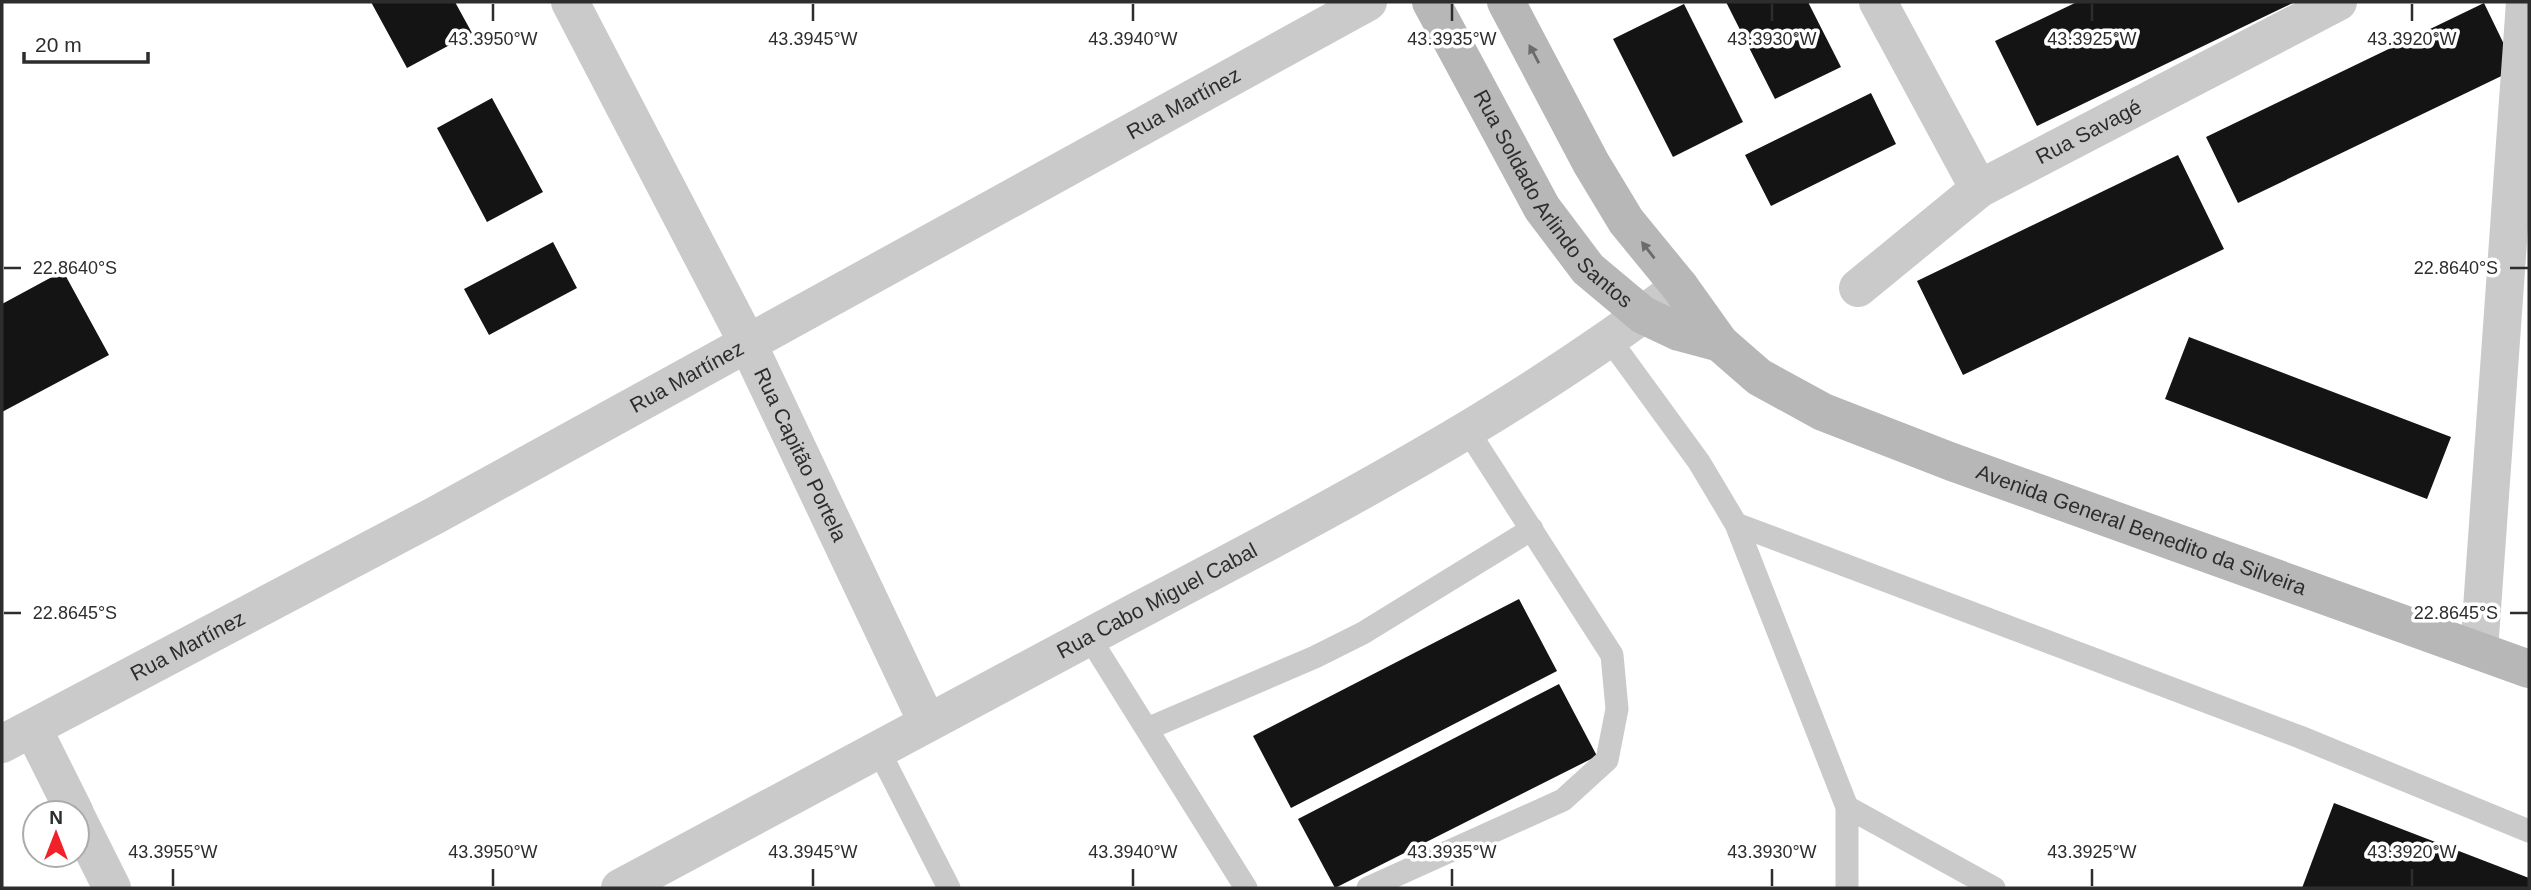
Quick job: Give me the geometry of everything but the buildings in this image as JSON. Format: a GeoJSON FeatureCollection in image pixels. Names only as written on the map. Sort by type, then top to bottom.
{"type":"FeatureCollection","features":[{"type":"Feature","properties":{"kind":"main road","name":"Rua Soldado Arlindo Santos"},"geometry":{"type":"LineString","coordinates":[[1432,2],[1542,208],[1588,269],[1643,315],[1679,332],[1720,343]]}},
{"type":"Feature","properties":{"kind":"main road","name":"Rua Soldado Arlindo Santos"},"geometry":{"type":"LineString","coordinates":[[1506,2],[1591,163],[1626,221],[1680,287],[1720,343],[1759,377]]}},
{"type":"Feature","properties":{"kind":"main road","name":"Avenida General Benedito da Silveira"},"geometry":{"type":"LineString","coordinates":[[1759,377],[1823,412],[1952,462],[2529,669]]}},
{"type":"Feature","properties":{"kind":"street","name":"Rua Capitão Portela"},"geometry":{"type":"LineString","coordinates":[[570,2],[747,342],[927,722]]}},
{"type":"Feature","properties":{"kind":"street","name":"Rua Martínez"},"geometry":{"type":"LineString","coordinates":[[17,736],[434,516],[1368,2]]}},
{"type":"Feature","properties":{"kind":"street"},"geometry":{"type":"LineString","coordinates":[[1878,2],[1979,189]]}},
{"type":"Feature","properties":{"kind":"street","name":"Rua Savagé"},"geometry":{"type":"LineString","coordinates":[[1858,288],[1979,189],[2338,2]]}},
{"type":"Feature","properties":{"kind":"street"},"geometry":{"type":"LineString","coordinates":[[2479,651],[2525,2]]}},
{"type":"Feature","properties":{"kind":"street","name":"Rua Cabo Miguel Cabal"},"geometry":{"type":"LineString","coordinates":[[620,888],[879,751],[927,722],[1089,637],[1521,400],[1610,340],[1680,287]]}},
{"type":"Feature","properties":{"kind":"street"},"geometry":{"type":"LineString","coordinates":[[17,736],[64,799]]}},
{"type":"Feature","properties":{"kind":"street"},"geometry":{"type":"LineString","coordinates":[[91,846],[112,888]]}},
{"type":"Feature","properties":{"kind":"lane"},"geometry":{"type":"LineString","coordinates":[[1610,340],[1699,462],[1736,524],[1847,807],[1847,888]]}},
{"type":"Feature","properties":{"kind":"lane"},"geometry":{"type":"LineString","coordinates":[[1368,888],[1563,800],[1607,760],[1617,709],[1612,656],[1468,430]]}},
{"type":"Feature","properties":{"kind":"lane"},"geometry":{"type":"LineString","coordinates":[[1736,524],[2300,737],[2529,831]]}},
{"type":"Feature","properties":{"kind":"lane"},"geometry":{"type":"LineString","coordinates":[[1147,729],[1363,633],[1532,529]]}},
{"type":"Feature","properties":{"kind":"lane"},"geometry":{"type":"LineString","coordinates":[[1089,637],[1246,888]]}},
{"type":"Feature","properties":{"kind":"lane"},"geometry":{"type":"LineString","coordinates":[[879,751],[949,888]]}},
{"type":"Feature","properties":{"kind":"lane"},"geometry":{"type":"LineString","coordinates":[[1847,807],[1994,888]]}}]}
